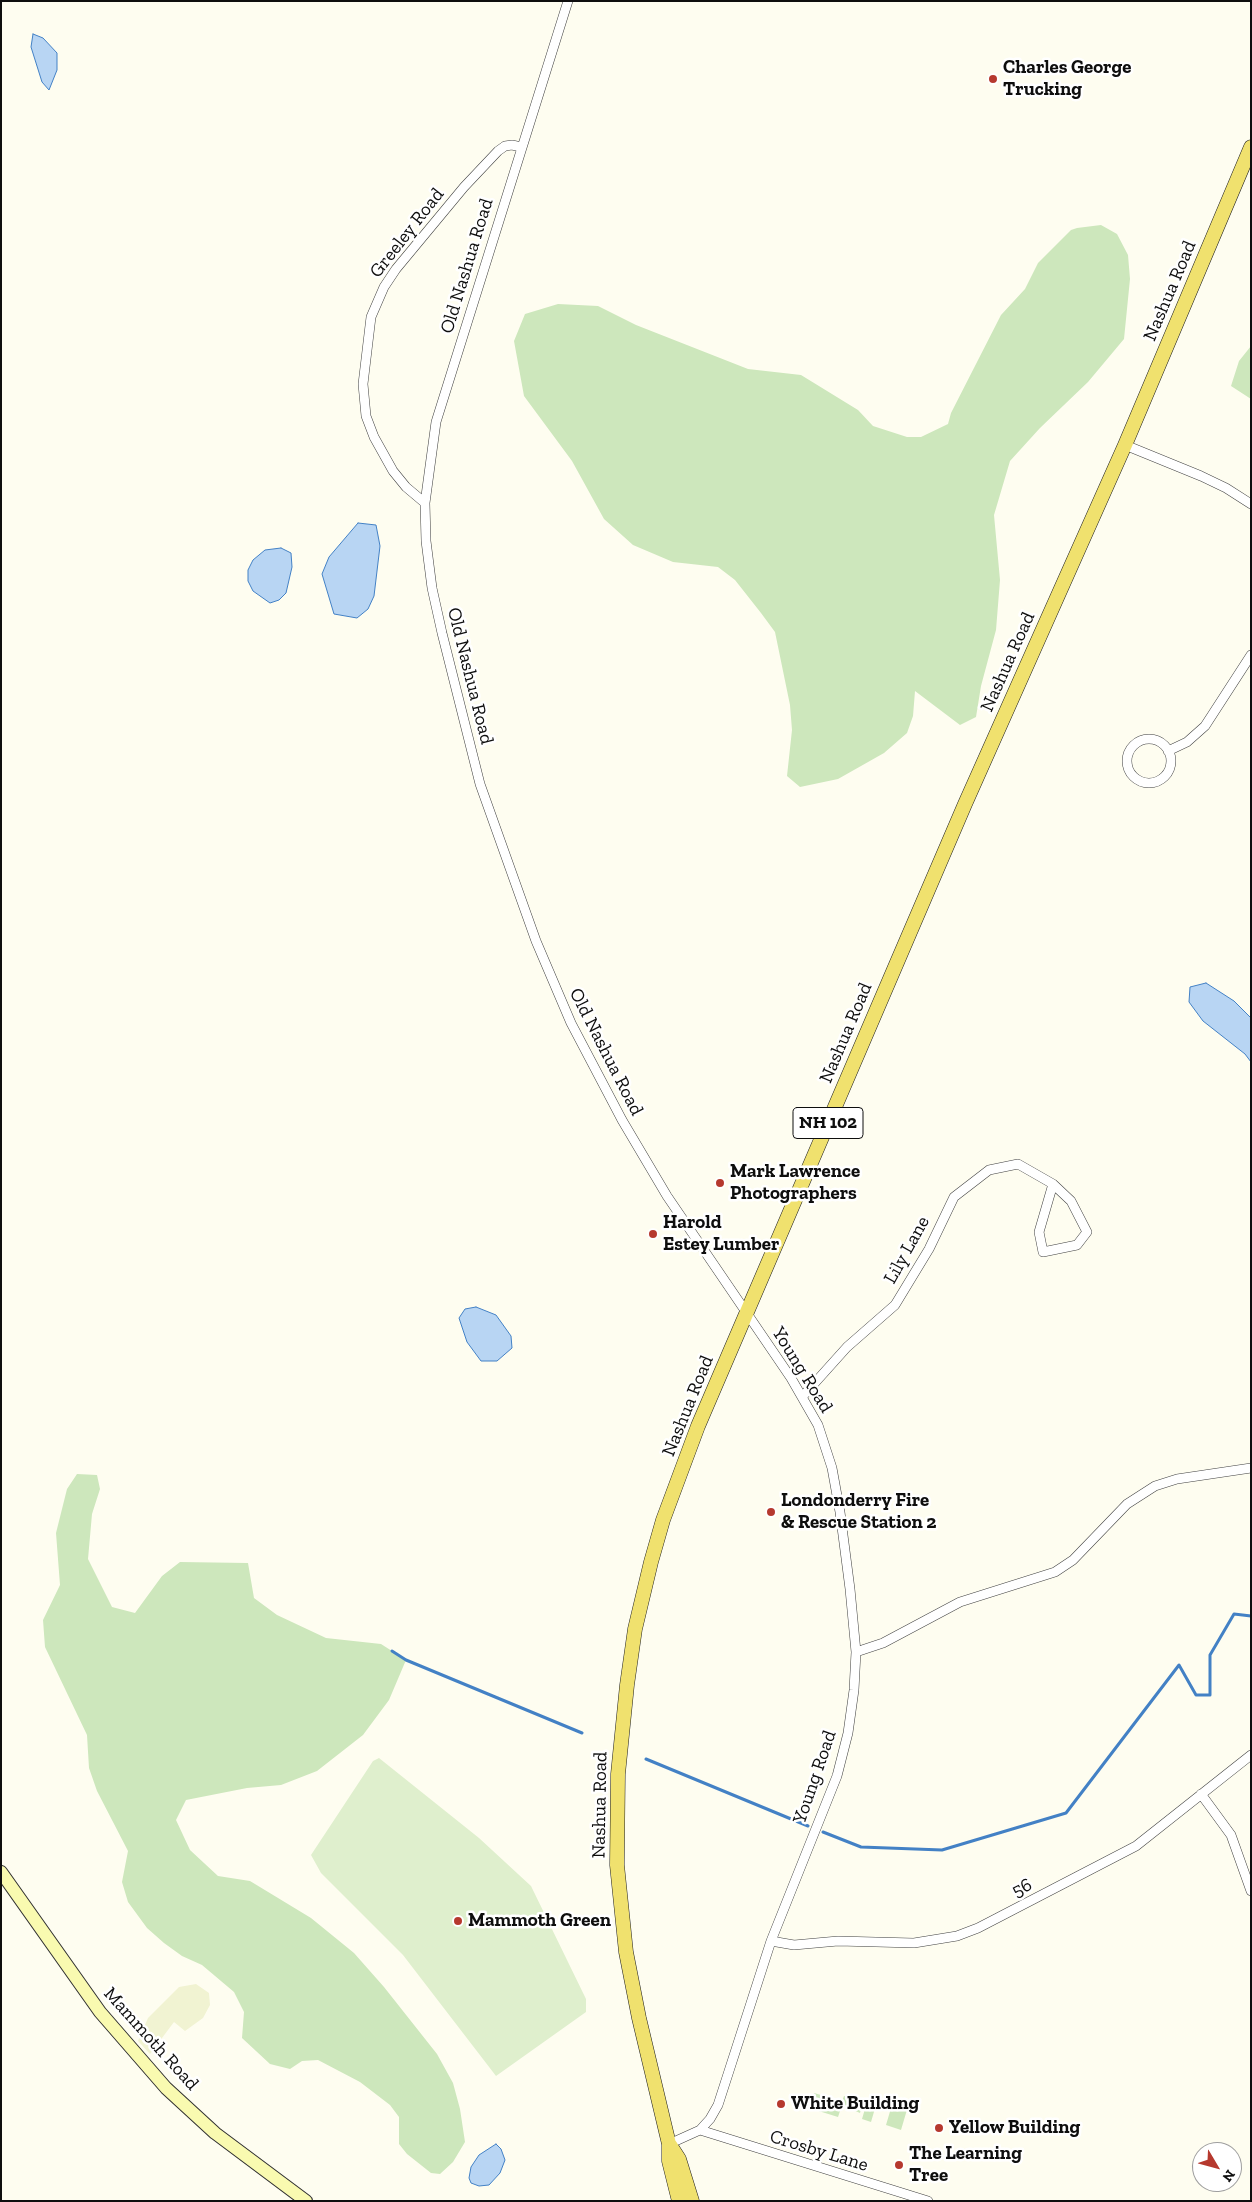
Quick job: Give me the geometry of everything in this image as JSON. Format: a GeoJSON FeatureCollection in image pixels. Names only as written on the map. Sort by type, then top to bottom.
{"type":"FeatureCollection","features":[{"type":"Feature","properties":{"kind":"main road","name":"Nashua Road"},"geometry":{"type":"LineString","coordinates":[[679,2201],[669,2161],[669,2144],[634,1996],[623,1927],[618,1865],[620,1752],[637,1621],[661,1528],[698,1426],[965,804],[1125,445],[1251,147]]}},
{"type":"Feature","properties":{"kind":"main road","name":"Mammoth Road"},"geometry":{"type":"LineString","coordinates":[[1,1872],[100,2012],[166,2088],[215,2134],[306,2201]]}},
{"type":"Feature","properties":{"kind":"main road","name":"Nashua Road"},"geometry":{"type":"LineString","coordinates":[[669,2144],[679,2159],[692,2201]]}},
{"type":"Feature","properties":{"kind":"street","name":"Old Nashua Road"},"geometry":{"type":"LineString","coordinates":[[568,1],[436,422],[425,503],[426,541],[431,580],[480,784],[539,950],[575,1031],[622,1120],[685,1225],[746,1314]]}},
{"type":"Feature","properties":{"kind":"street","name":"Greeley Road"},"geometry":{"type":"LineString","coordinates":[[425,503],[406,487],[393,471],[374,437],[366,416],[363,384],[371,317],[384,287],[396,269],[464,187],[498,151],[512,145],[521,147]]}},
{"type":"Feature","properties":{"kind":"street"},"geometry":{"type":"LineString","coordinates":[[1125,445],[1201,476],[1226,488],[1251,504]]}},
{"type":"Feature","properties":{"kind":"street"},"geometry":{"type":"LineString","coordinates":[[1168,751],[1187,742],[1206,726],[1251,655]]}},
{"type":"Feature","properties":{"kind":"street"},"geometry":{"type":"LineString","coordinates":[[1144,740],[1156,740],[1163,744],[1168,751],[1171,764],[1168,773],[1161,780],[1152,783],[1142,782],[1131,774],[1127,758],[1136,744],[1144,740]]}},
{"type":"Feature","properties":{"kind":"street","name":"Lily Lane"},"geometry":{"type":"LineString","coordinates":[[803,1396],[847,1348],[894,1306],[929,1249],[954,1197],[989,1170],[1018,1164],[1053,1184],[1071,1201],[1087,1232],[1077,1245],[1043,1252],[1039,1232],[1053,1184]]}},
{"type":"Feature","properties":{"kind":"street","name":"Young Road"},"geometry":{"type":"LineString","coordinates":[[669,2144],[700,2130],[710,2120],[718,2105],[770,1941],[829,1797],[843,1755],[852,1712],[856,1652],[848,1572],[832,1468],[818,1426],[803,1396],[746,1314]]}},
{"type":"Feature","properties":{"kind":"street"},"geometry":{"type":"LineString","coordinates":[[856,1652],[883,1643],[960,1602],[1054,1572],[1073,1560],[1127,1504],[1155,1486],[1177,1479],[1251,1468]]}},
{"type":"Feature","properties":{"kind":"street","name":"56"},"geometry":{"type":"LineString","coordinates":[[770,1941],[794,1945],[838,1941],[914,1943],[957,1936],[978,1928],[1116,1858],[1155,1832],[1251,1755]]}},
{"type":"Feature","properties":{"kind":"street"},"geometry":{"type":"LineString","coordinates":[[1201,1794],[1231,1835],[1251,1891]]}},
{"type":"Feature","properties":{"kind":"street","name":"Crosby Lane"},"geometry":{"type":"LineString","coordinates":[[700,2130],[928,2201]]}},
{"type":"Feature","properties":{"kind":"green space"},"geometry":{"type":"Polygon","coordinates":[[[1101,225],[1117,234],[1128,255],[1130,279],[1124,339],[1088,382],[1040,428],[1010,461],[994,515],[1000,580],[996,630],[981,686],[976,717],[960,725],[915,691],[913,716],[907,733],[884,753],[838,779],[800,787],[787,776],[792,730],[790,705],[775,632],[735,580],[718,567],[673,562],[633,545],[604,519],[572,461],[524,396],[514,341],[525,314],[558,304],[598,306],[636,325],[748,369],[801,375],[858,410],[873,426],[907,437],[921,437],[948,424],[951,413],[1001,315],[1025,289],[1038,263],[1071,230],[1101,225]]]}},
{"type":"Feature","properties":{"kind":"green space"},"geometry":{"type":"Polygon","coordinates":[[[1251,346],[1251,399],[1231,386],[1239,361],[1251,346]]]}},
{"type":"Feature","properties":{"kind":"green space"},"geometry":{"type":"Polygon","coordinates":[[[77,1474],[97,1475],[100,1489],[92,1514],[88,1559],[112,1607],[135,1613],[162,1576],[180,1562],[248,1563],[254,1598],[277,1615],[326,1638],[381,1644],[406,1660],[389,1700],[363,1735],[317,1771],[281,1785],[247,1788],[186,1800],[176,1820],[190,1850],[218,1876],[250,1881],[311,1918],[354,1953],[384,1987],[437,2054],[453,2083],[460,2109],[465,2142],[453,2162],[440,2174],[431,2173],[407,2154],[399,2144],[399,2117],[390,2105],[360,2082],[318,2060],[302,2061],[290,2069],[270,2064],[242,2038],[244,2012],[234,1992],[202,1965],[182,1956],[164,1943],[147,1928],[128,1902],[122,1882],[128,1851],[97,1791],[89,1768],[87,1735],[45,1647],[43,1620],[60,1585],[56,1533],[67,1489],[77,1474]]]}},
{"type":"Feature","properties":{"kind":"green space","name":"Mammoth Green"},"geometry":{"type":"Polygon","coordinates":[[[379,1758],[479,1838],[531,1886],[586,1999],[586,2012],[496,2076],[403,1955],[321,1873],[311,1855],[373,1761],[379,1758]]]}},
{"type":"Feature","properties":{"kind":"green space"},"geometry":{"type":"Polygon","coordinates":[[[196,1984],[209,1993],[210,2005],[203,2018],[185,2031],[174,2022],[150,2054],[138,2041],[148,2018],[179,1987],[196,1984]]]}},
{"type":"Feature","properties":{"kind":"green space"},"geometry":{"type":"Polygon","coordinates":[[[814,2093],[842,2101],[844,2096],[863,2101],[860,2113],[842,2105],[838,2117],[809,2108],[814,2093]]]}},
{"type":"Feature","properties":{"kind":"green space"},"geometry":{"type":"Polygon","coordinates":[[[894,2098],[909,2103],[901,2130],[886,2125],[894,2098]]]}},
{"type":"Feature","properties":{"kind":"green space"},"geometry":{"type":"Polygon","coordinates":[[[867,2102],[876,2105],[871,2122],[862,2119],[867,2102]]]}},
{"type":"Feature","properties":{"kind":"water"},"geometry":{"type":"Polygon","coordinates":[[[33,34],[43,38],[57,53],[57,70],[49,90],[42,82],[31,47],[33,34]]]}},
{"type":"Feature","properties":{"kind":"water"},"geometry":{"type":"Polygon","coordinates":[[[358,523],[376,525],[380,546],[374,596],[368,609],[357,618],[334,614],[322,574],[329,557],[358,523]]]}},
{"type":"Feature","properties":{"kind":"water"},"geometry":{"type":"Polygon","coordinates":[[[281,548],[291,553],[292,567],[286,593],[279,600],[270,603],[253,591],[248,581],[248,570],[253,560],[265,550],[281,548]]]}},
{"type":"Feature","properties":{"kind":"water"},"geometry":{"type":"Polygon","coordinates":[[[1206,983],[1234,1001],[1251,1018],[1251,1062],[1245,1054],[1203,1021],[1189,1002],[1190,987],[1206,983]]]}},
{"type":"Feature","properties":{"kind":"water"},"geometry":{"type":"Polygon","coordinates":[[[476,1307],[496,1315],[511,1336],[512,1348],[497,1361],[481,1361],[467,1342],[459,1318],[465,1309],[476,1307]]]}},
{"type":"Feature","properties":{"kind":"water"},"geometry":{"type":"Polygon","coordinates":[[[496,2144],[501,2149],[505,2160],[500,2173],[489,2185],[479,2186],[471,2183],[469,2178],[471,2167],[479,2155],[496,2144]]]}},
{"type":"Feature","properties":{"kind":"waterway"},"geometry":{"type":"LineString","coordinates":[[823,1832],[861,1847],[942,1850],[1066,1813],[1179,1665],[1196,1695],[1210,1695],[1210,1655],[1234,1614],[1251,1616]]}},
{"type":"Feature","properties":{"kind":"waterway"},"geometry":{"type":"LineString","coordinates":[[392,1651],[406,1660],[582,1733]]}},
{"type":"Feature","properties":{"kind":"waterway"},"geometry":{"type":"LineString","coordinates":[[646,1759],[808,1826]]}},
{"type":"Feature","properties":{"kind":"place","name":"Charles George Trucking"},"geometry":{"type":"Point","coordinates":[993,79]}},
{"type":"Feature","properties":{"kind":"place","name":"Mark Lawrence Photographers"},"geometry":{"type":"Point","coordinates":[720,1183]}},
{"type":"Feature","properties":{"kind":"place","name":"Harold Estey Lumber"},"geometry":{"type":"Point","coordinates":[653,1234]}},
{"type":"Feature","properties":{"kind":"place","name":"Londonderry Fire & Rescue Station 2"},"geometry":{"type":"Point","coordinates":[771,1512]}},
{"type":"Feature","properties":{"kind":"place","name":"Mammoth Green"},"geometry":{"type":"Point","coordinates":[458,1921]}},
{"type":"Feature","properties":{"kind":"place","name":"White Building"},"geometry":{"type":"Point","coordinates":[781,2104]}},
{"type":"Feature","properties":{"kind":"place","name":"Yellow Building"},"geometry":{"type":"Point","coordinates":[939,2128]}},
{"type":"Feature","properties":{"kind":"place","name":"The Learning Tree"},"geometry":{"type":"Point","coordinates":[899,2165]}}]}
